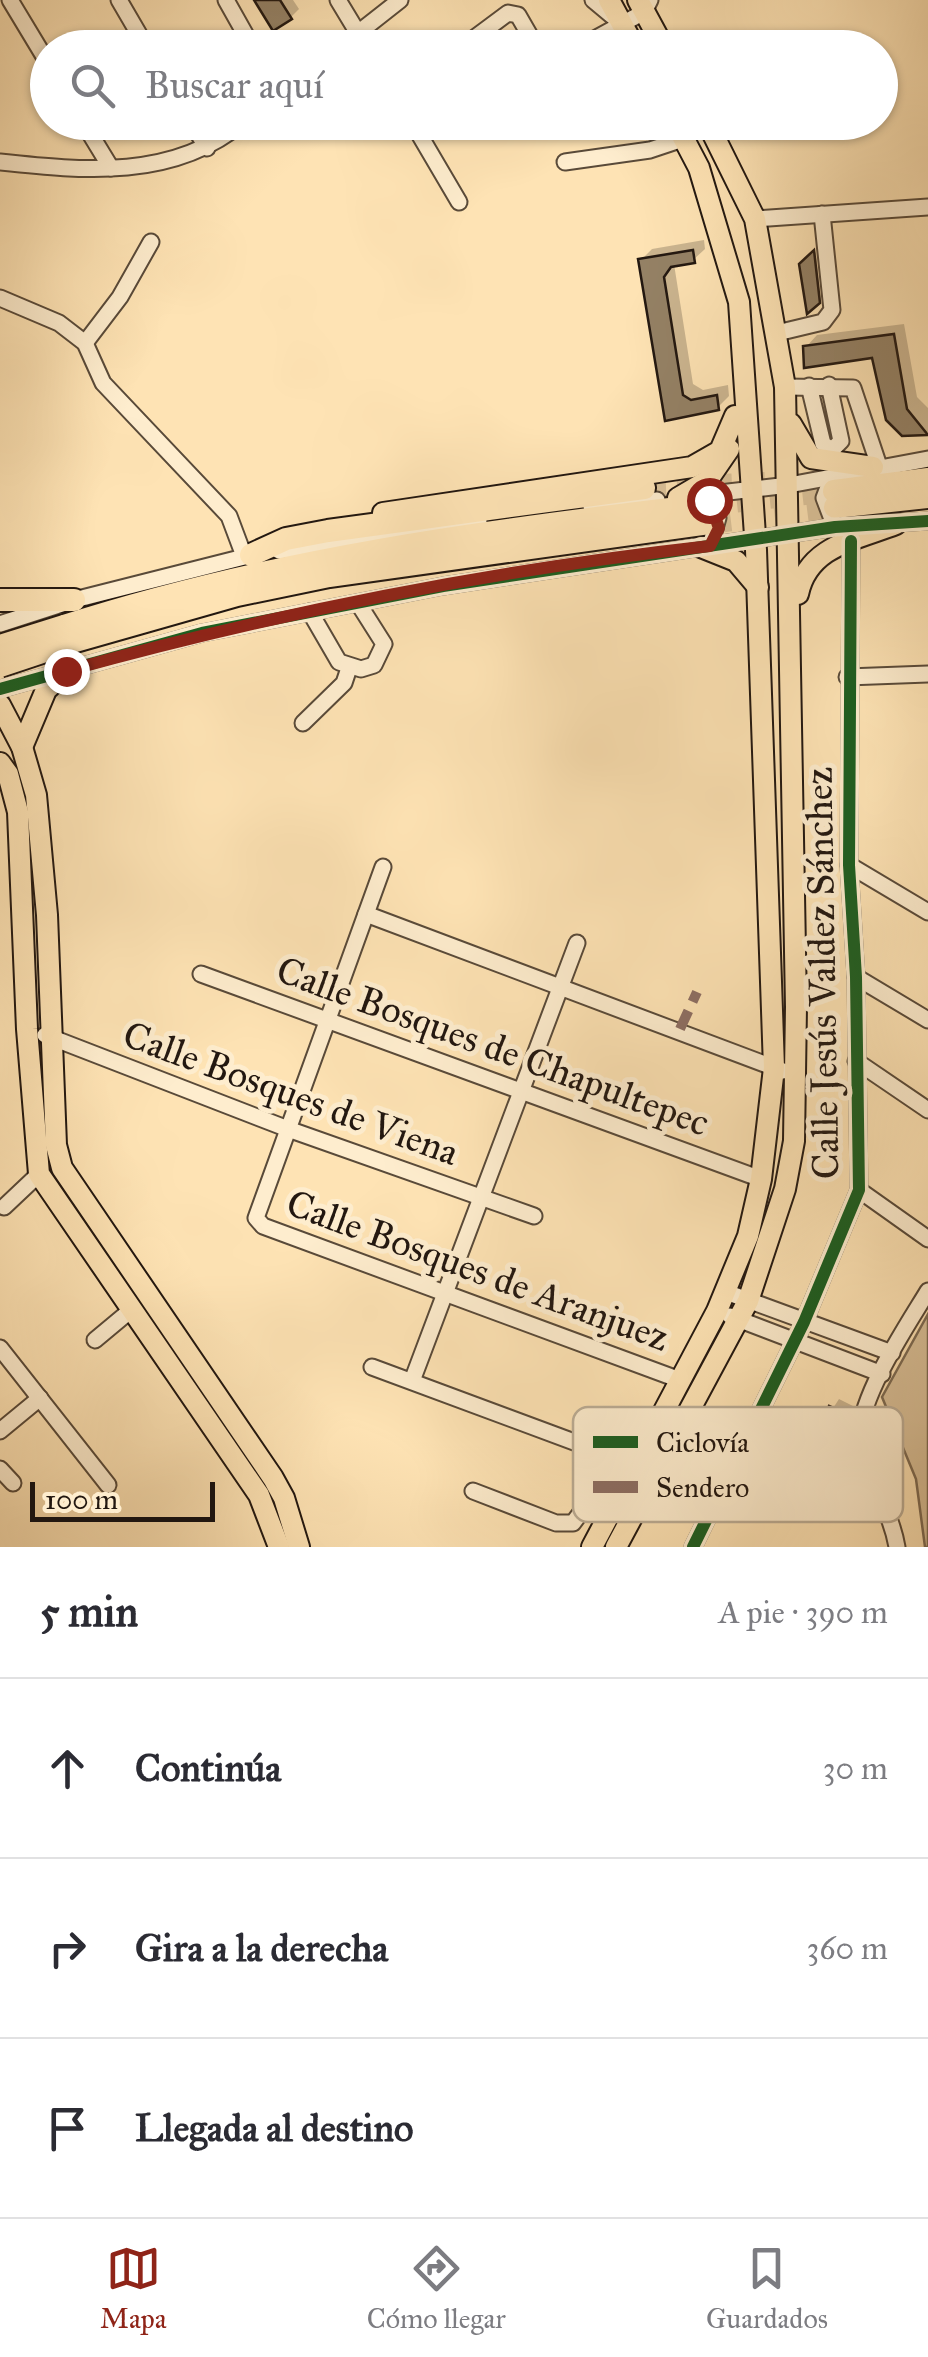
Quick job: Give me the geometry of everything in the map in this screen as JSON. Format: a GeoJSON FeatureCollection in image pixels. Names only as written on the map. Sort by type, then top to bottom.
{"type":"FeatureCollection","features":[{"type":"Feature","properties":{"kind":"highway"},"geometry":{"type":"LineString","coordinates":[[837,504],[876,473],[928,479]]}},
{"type":"Feature","properties":{"kind":"highway"},"geometry":{"type":"LineString","coordinates":[[248,556],[293,538],[644,488]]}},
{"type":"Feature","properties":{"kind":"highway"},"geometry":{"type":"LineString","coordinates":[[837,504],[928,497]]}},
{"type":"Feature","properties":{"kind":"highway"},"geometry":{"type":"LineString","coordinates":[[0,646],[329,576],[705,523]]}},
{"type":"Feature","properties":{"kind":"highway"},"geometry":{"type":"LineString","coordinates":[[275,567],[509,529],[705,523]]}},
{"type":"Feature","properties":{"kind":"highway"},"geometry":{"type":"LineString","coordinates":[[0,666],[68,634],[275,567],[414,532]]}},
{"type":"Feature","properties":{"kind":"highway"},"geometry":{"type":"LineString","coordinates":[[53,667],[268,602],[483,565],[520,550]]}},
{"type":"Feature","properties":{"kind":"highway"},"geometry":{"type":"LineString","coordinates":[[0,600],[74,600]]}},
{"type":"Feature","properties":{"kind":"main road"},"geometry":{"type":"LineString","coordinates":[[609,0],[627,30]]}},
{"type":"Feature","properties":{"kind":"main road"},"geometry":{"type":"LineString","coordinates":[[644,4],[656,30]]}},
{"type":"Feature","properties":{"kind":"main road"},"geometry":{"type":"LineString","coordinates":[[663,1407],[721,1301],[748,1236],[762,1179],[774,1068],[756,540],[739,302],[727,249],[683,140]]}},
{"type":"Feature","properties":{"kind":"main road"},"geometry":{"type":"LineString","coordinates":[[692,1407],[744,1310],[785,1189],[794,1141],[796,1074],[790,485],[785,386],[754,219],[716,140]]}},
{"type":"Feature","properties":{"kind":"main road"},"geometry":{"type":"LineString","coordinates":[[678,498],[707,481],[728,456],[744,354]]}},
{"type":"Feature","properties":{"kind":"main road"},"geometry":{"type":"LineString","coordinates":[[786,414],[798,444],[811,458],[876,473]]}},
{"type":"Feature","properties":{"kind":"main road"},"geometry":{"type":"LineString","coordinates":[[293,538],[302,530],[341,519],[692,467],[720,451],[735,416]]}},
{"type":"Feature","properties":{"kind":"main road"},"geometry":{"type":"LineString","coordinates":[[790,651],[798,595],[808,564],[837,504],[896,524]]}},
{"type":"Feature","properties":{"kind":"main road"},"geometry":{"type":"LineString","coordinates":[[705,523],[758,587]]}},
{"type":"Feature","properties":{"kind":"main road"},"geometry":{"type":"LineString","coordinates":[[22,747],[53,667]]}},
{"type":"Feature","properties":{"kind":"main road"},"geometry":{"type":"LineString","coordinates":[[0,705],[22,747],[36,794],[47,914],[56,1145],[62,1168],[284,1498],[282,1546]]}},
{"type":"Feature","properties":{"kind":"main road"},"geometry":{"type":"LineString","coordinates":[[0,763],[14,792],[18,812],[26,1029],[39,1174],[259,1495],[282,1546]]}},
{"type":"Feature","properties":{"kind":"main road"},"geometry":{"type":"LineString","coordinates":[[198,1410],[216,1397]]}},
{"type":"Feature","properties":{"kind":"main road"},"geometry":{"type":"LineString","coordinates":[[592,1547],[603,1522]]}},
{"type":"Feature","properties":{"kind":"main road"},"geometry":{"type":"LineString","coordinates":[[616,1547],[630,1522]]}},
{"type":"Feature","properties":{"kind":"street"},"geometry":{"type":"LineString","coordinates":[[119,0],[136,30]]}},
{"type":"Feature","properties":{"kind":"street"},"geometry":{"type":"LineString","coordinates":[[226,0],[243,30]]}},
{"type":"Feature","properties":{"kind":"street"},"geometry":{"type":"LineString","coordinates":[[338,0],[356,30]]}},
{"type":"Feature","properties":{"kind":"street"},"geometry":{"type":"LineString","coordinates":[[372,30],[400,0]]}},
{"type":"Feature","properties":{"kind":"street"},"geometry":{"type":"LineString","coordinates":[[593,0],[624,24]]}},
{"type":"Feature","properties":{"kind":"street"},"geometry":{"type":"LineString","coordinates":[[14,1],[30,30]]}},
{"type":"Feature","properties":{"kind":"street"},"geometry":{"type":"LineString","coordinates":[[612,30],[644,4]]}},
{"type":"Feature","properties":{"kind":"street"},"geometry":{"type":"LineString","coordinates":[[485,30],[508,13],[518,15],[527,30]]}},
{"type":"Feature","properties":{"kind":"street"},"geometry":{"type":"LineString","coordinates":[[94,140],[110,168]]}},
{"type":"Feature","properties":{"kind":"street"},"geometry":{"type":"LineString","coordinates":[[202,140],[207,148]]}},
{"type":"Feature","properties":{"kind":"street"},"geometry":{"type":"LineString","coordinates":[[0,162],[110,168],[173,162],[218,140]]}},
{"type":"Feature","properties":{"kind":"street"},"geometry":{"type":"LineString","coordinates":[[423,140],[459,202]]}},
{"type":"Feature","properties":{"kind":"street"},"geometry":{"type":"LineString","coordinates":[[565,162],[650,150],[665,140]]}},
{"type":"Feature","properties":{"kind":"street"},"geometry":{"type":"LineString","coordinates":[[754,219],[928,207]]}},
{"type":"Feature","properties":{"kind":"street"},"geometry":{"type":"LineString","coordinates":[[777,334],[823,322],[832,310],[822,214]]}},
{"type":"Feature","properties":{"kind":"street"},"geometry":{"type":"LineString","coordinates":[[85,343],[120,297],[151,242]]}},
{"type":"Feature","properties":{"kind":"street"},"geometry":{"type":"LineString","coordinates":[[0,298],[59,323],[85,343],[103,383],[229,516],[248,556]]}},
{"type":"Feature","properties":{"kind":"street"},"geometry":{"type":"LineString","coordinates":[[809,386],[823,444],[832,450],[841,441],[829,385]]}},
{"type":"Feature","properties":{"kind":"street"},"geometry":{"type":"LineString","coordinates":[[785,386],[853,388],[876,473],[928,459]]}},
{"type":"Feature","properties":{"kind":"street"},"geometry":{"type":"LineString","coordinates":[[0,689],[53,667],[358,603],[705,523],[752,488],[790,485],[837,504]]}},
{"type":"Feature","properties":{"kind":"street"},"geometry":{"type":"LineString","coordinates":[[0,624],[74,600],[248,556],[535,512],[678,498],[705,523],[756,540],[790,534],[837,504]]}},
{"type":"Feature","properties":{"kind":"street","name":"Calle Jesús Valdez Sánchez"},"geometry":{"type":"LineString","coordinates":[[763,1407],[804,1322],[859,1190],[847,676],[837,504]]}},
{"type":"Feature","properties":{"kind":"street"},"geometry":{"type":"LineString","coordinates":[[896,524],[928,521]]}},
{"type":"Feature","properties":{"kind":"street"},"geometry":{"type":"LineString","coordinates":[[310,612],[338,662],[349,668],[374,666],[384,644],[358,603]]}},
{"type":"Feature","properties":{"kind":"street"},"geometry":{"type":"LineString","coordinates":[[26,614],[22,627],[29,659],[53,667]]}},
{"type":"Feature","properties":{"kind":"street"},"geometry":{"type":"LineString","coordinates":[[303,723],[344,682],[349,668]]}},
{"type":"Feature","properties":{"kind":"street"},"geometry":{"type":"LineString","coordinates":[[847,676],[928,674]]}},
{"type":"Feature","properties":{"kind":"street"},"geometry":{"type":"LineString","coordinates":[[849,865],[926,907]]}},
{"type":"Feature","properties":{"kind":"street"},"geometry":{"type":"LineString","coordinates":[[288,1129],[383,867]]}},
{"type":"Feature","properties":{"kind":"street"},"geometry":{"type":"LineString","coordinates":[[366,914],[796,1074]]}},
{"type":"Feature","properties":{"kind":"street"},"geometry":{"type":"LineString","coordinates":[[412,1381],[577,942]]}},
{"type":"Feature","properties":{"kind":"street","name":"Calle Bosques de Chapultepec"},"geometry":{"type":"LineString","coordinates":[[202,974],[762,1179]]}},
{"type":"Feature","properties":{"kind":"street"},"geometry":{"type":"LineString","coordinates":[[856,977],[928,1020]]}},
{"type":"Feature","properties":{"kind":"street","name":"Calle Bosques de Viena"},"geometry":{"type":"LineString","coordinates":[[26,1029],[288,1129],[534,1216]]}},
{"type":"Feature","properties":{"kind":"street"},"geometry":{"type":"LineString","coordinates":[[856,1061],[928,1110]]}},
{"type":"Feature","properties":{"kind":"street","name":"Calle Bosques de Aranjuez"},"geometry":{"type":"LineString","coordinates":[[288,1129],[256,1218],[264,1226],[443,1296],[680,1380]]}},
{"type":"Feature","properties":{"kind":"street"},"geometry":{"type":"LineString","coordinates":[[4,1207],[39,1174]]}},
{"type":"Feature","properties":{"kind":"street"},"geometry":{"type":"LineString","coordinates":[[859,1190],[928,1239]]}},
{"type":"Feature","properties":{"kind":"street"},"geometry":{"type":"LineString","coordinates":[[867,1407],[928,1291]]}},
{"type":"Feature","properties":{"kind":"street"},"geometry":{"type":"LineString","coordinates":[[721,1301],[882,1374]]}},
{"type":"Feature","properties":{"kind":"street"},"geometry":{"type":"LineString","coordinates":[[95,1340],[131,1310]]}},
{"type":"Feature","properties":{"kind":"street"},"geometry":{"type":"LineString","coordinates":[[744,1310],[804,1322],[892,1354]]}},
{"type":"Feature","properties":{"kind":"street"},"geometry":{"type":"LineString","coordinates":[[0,1348],[108,1485]]}},
{"type":"Feature","properties":{"kind":"street"},"geometry":{"type":"LineString","coordinates":[[372,1367],[573,1441]]}},
{"type":"Feature","properties":{"kind":"street"},"geometry":{"type":"LineString","coordinates":[[0,1431],[40,1398]]}},
{"type":"Feature","properties":{"kind":"street"},"geometry":{"type":"LineString","coordinates":[[0,1469],[13,1484]]}},
{"type":"Feature","properties":{"kind":"street"},"geometry":{"type":"LineString","coordinates":[[473,1491],[556,1523],[574,1522]]}},
{"type":"Feature","properties":{"kind":"street","name":"Calle Jesús Valdez Sánchez"},"geometry":{"type":"LineString","coordinates":[[693,1547],[706,1522]]}},
{"type":"Feature","properties":{"kind":"street"},"geometry":{"type":"LineString","coordinates":[[890,1522],[897,1547]]}},
{"type":"Feature","properties":{"kind":"shaded area"},"geometry":{"type":"Polygon","coordinates":[[[928,1314],[928,1547],[916,1479],[903,1448],[903,1407],[886,1407],[882,1397],[928,1314]]]}},
{"type":"Feature","properties":{"kind":"building"},"geometry":{"type":"Polygon","coordinates":[[[254,0],[280,0],[292,19],[272,30],[254,0]]]}},
{"type":"Feature","properties":{"kind":"building"},"geometry":{"type":"Polygon","coordinates":[[[693,250],[695,263],[671,267],[664,277],[683,395],[691,400],[717,395],[719,410],[665,421],[638,259],[693,250]]]}},
{"type":"Feature","properties":{"kind":"building"},"geometry":{"type":"Polygon","coordinates":[[[814,250],[820,303],[807,314],[799,264],[814,250]]]}},
{"type":"Feature","properties":{"kind":"building"},"geometry":{"type":"Polygon","coordinates":[[[894,334],[907,409],[928,435],[902,436],[886,420],[872,358],[804,368],[803,346],[894,334]]]}},
{"type":"Feature","properties":{"kind":"tunnel"},"geometry":{"type":"LineString","coordinates":[[644,488],[766,483]]}},
{"type":"Feature","properties":{"kind":"tunnel"},"geometry":{"type":"LineString","coordinates":[[704,505],[834,491]]}},
{"type":"Feature","properties":{"kind":"tunnel"},"geometry":{"type":"LineString","coordinates":[[709,523],[835,507]]}},
{"type":"Feature","properties":{"kind":"marked path"},"geometry":{"type":"LineString","coordinates":[[680,1029],[697,992]]}},
{"type":"Feature","properties":{"kind":"cycle path"},"geometry":{"type":"LineString","coordinates":[[0,689],[202,633],[443,586],[835,527],[928,521]]}},
{"type":"Feature","properties":{"kind":"cycle path"},"geometry":{"type":"LineString","coordinates":[[762,1407],[804,1322],[859,1190],[856,977],[849,865],[851,541]]}},
{"type":"Feature","properties":{"kind":"cycle path"},"geometry":{"type":"LineString","coordinates":[[693,1547],[705,1522]]}},
{"type":"Feature","properties":{"kind":"route"},"geometry":{"type":"LineString","coordinates":[[66,671],[202,633],[443,586],[710,546],[719,528],[709,500]]}}]}
